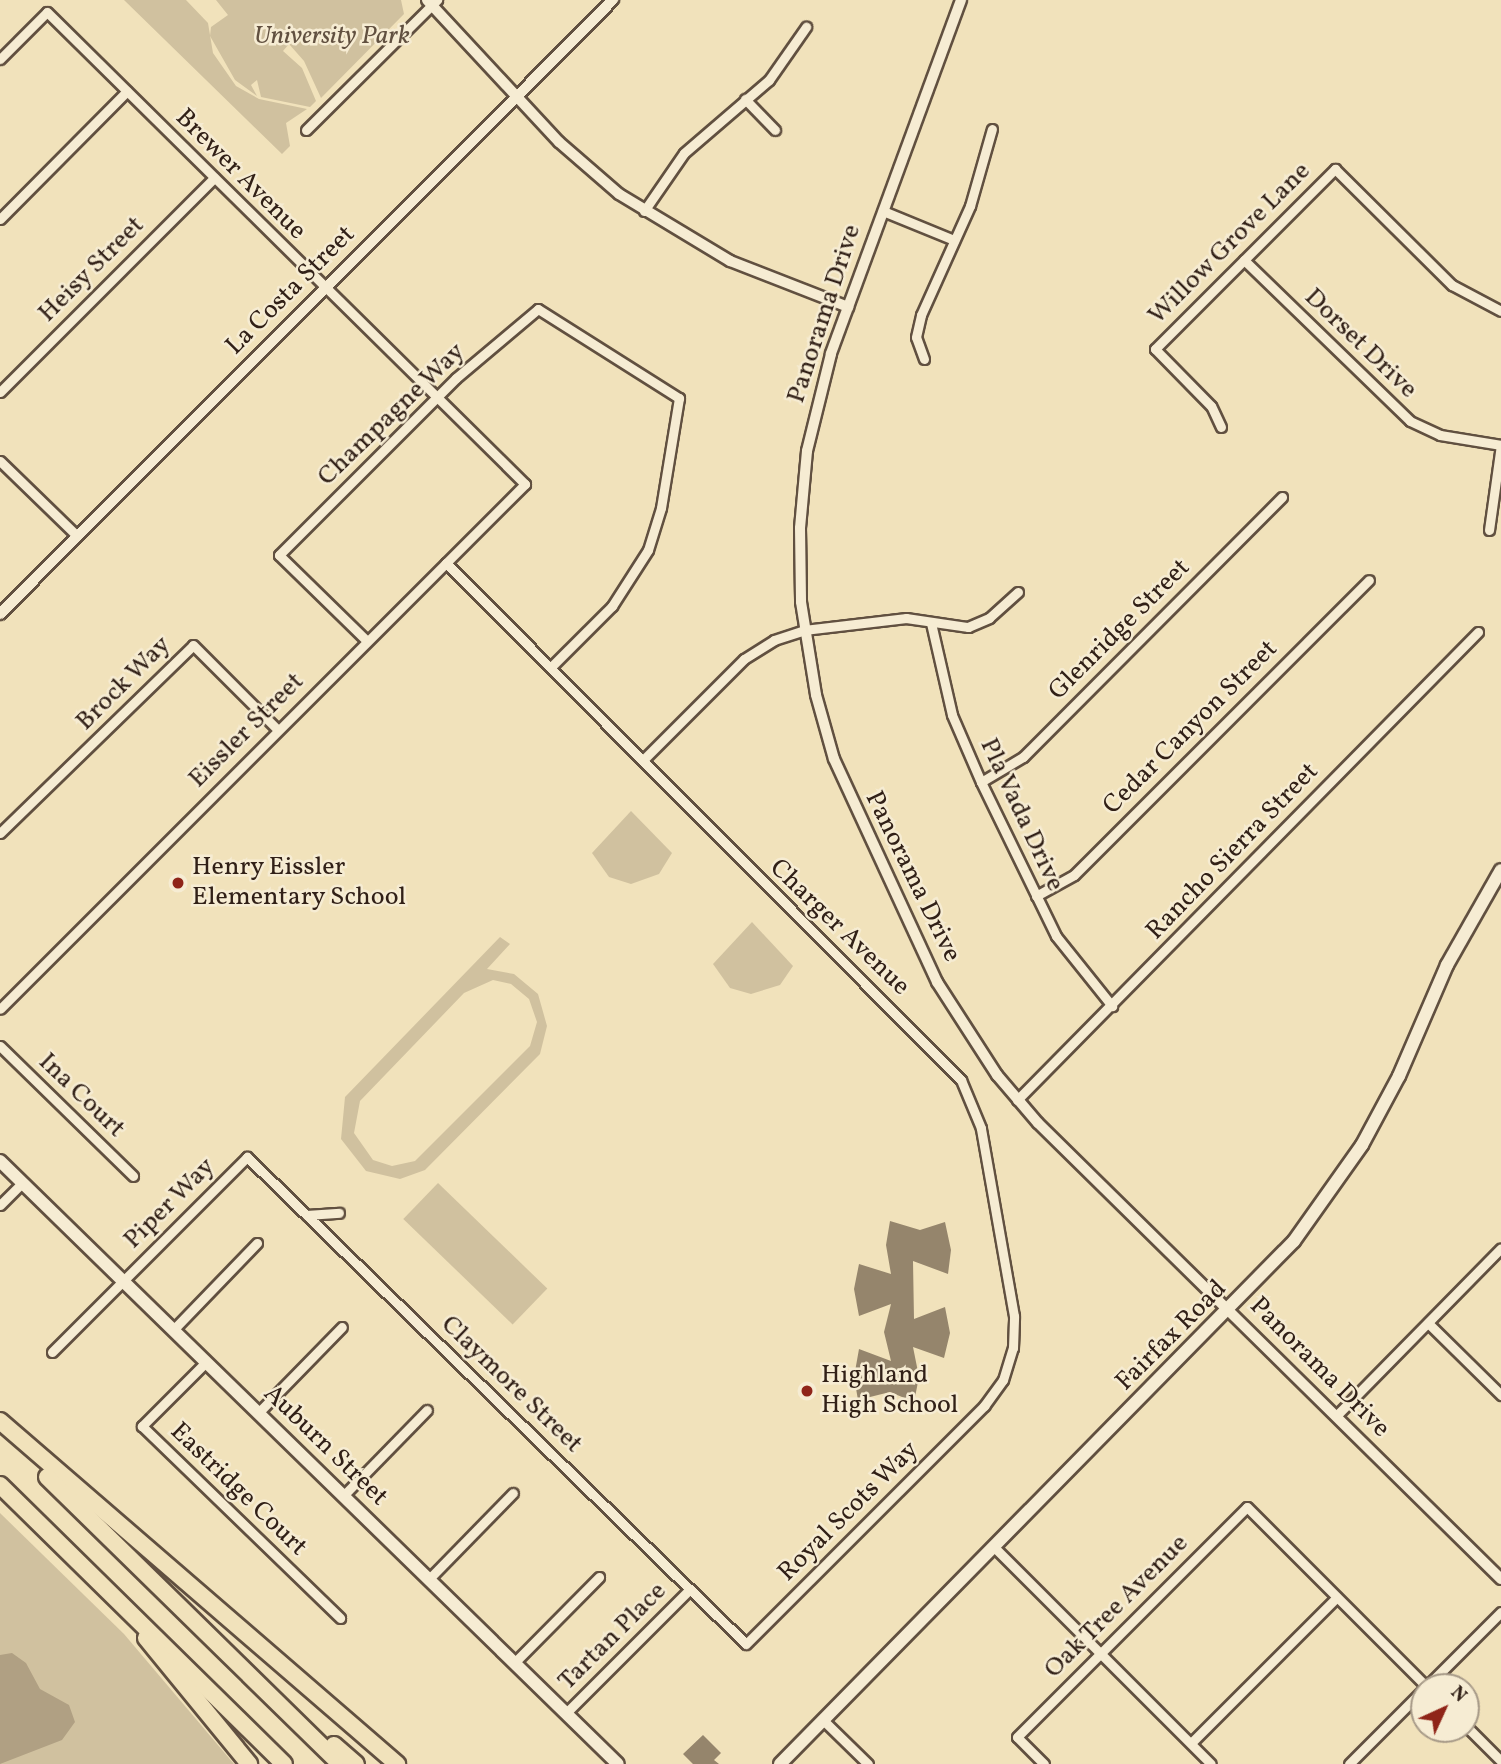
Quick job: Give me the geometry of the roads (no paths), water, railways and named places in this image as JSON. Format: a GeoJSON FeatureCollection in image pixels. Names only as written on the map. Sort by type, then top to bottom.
{"type":"FeatureCollection","features":[{"type":"Feature","properties":{"kind":"highway"},"geometry":{"type":"LineString","coordinates":[[0,1421],[397,1764]]}},
{"type":"Feature","properties":{"kind":"highway"},"geometry":{"type":"LineString","coordinates":[[0,1430],[200,1630],[340,1764]]}},
{"type":"Feature","properties":{"kind":"highway"},"geometry":{"type":"LineString","coordinates":[[0,1485],[284,1764]]}},
{"type":"Feature","properties":{"kind":"highway"},"geometry":{"type":"LineString","coordinates":[[130,1613],[158,1657],[249,1764]]}},
{"type":"Feature","properties":{"kind":"highway"},"geometry":{"type":"LineString","coordinates":[[200,1630],[356,1764]]}},
{"type":"Feature","properties":{"kind":"main road","name":"Fairfax Road"},"geometry":{"type":"LineString","coordinates":[[780,1764],[1228,1311],[1302,1231],[1362,1145],[1399,1076],[1452,955],[1501,870]]}},
{"type":"Feature","properties":{"kind":"main road","name":"Auburn Street"},"geometry":{"type":"LineString","coordinates":[[0,1161],[618,1764]]}},
{"type":"Feature","properties":{"kind":"street","name":"La Costa Street"},"geometry":{"type":"LineString","coordinates":[[0,614],[613,0]]}},
{"type":"Feature","properties":{"kind":"street","name":"Panorama Drive"},"geometry":{"type":"LineString","coordinates":[[961,0],[848,307],[822,386],[803,484],[799,561],[804,630],[824,727],[862,827],[954,1011],[1017,1100],[1501,1579]]}},
{"type":"Feature","properties":{"kind":"street"},"geometry":{"type":"LineString","coordinates":[[306,131],[432,2],[517,97],[585,166],[644,212],[730,261],[848,307]]}},
{"type":"Feature","properties":{"kind":"street","name":"Brewer Avenue"},"geometry":{"type":"LineString","coordinates":[[0,60],[47,12],[525,484]]}},
{"type":"Feature","properties":{"kind":"street"},"geometry":{"type":"LineString","coordinates":[[644,212],[696,139],[745,99],[784,62],[806,27]]}},
{"type":"Feature","properties":{"kind":"street"},"geometry":{"type":"LineString","coordinates":[[0,219],[127,91]]}},
{"type":"Feature","properties":{"kind":"street"},"geometry":{"type":"LineString","coordinates":[[745,99],[775,131]]}},
{"type":"Feature","properties":{"kind":"street"},"geometry":{"type":"LineString","coordinates":[[924,359],[916,337],[921,315],[979,182],[992,129]]}},
{"type":"Feature","properties":{"kind":"street","name":"Willow Grove Lane"},"geometry":{"type":"LineString","coordinates":[[1221,427],[1211,406],[1155,349],[1335,169],[1452,285],[1501,311]]}},
{"type":"Feature","properties":{"kind":"street","name":"Heisy Street"},"geometry":{"type":"LineString","coordinates":[[0,392],[214,178]]}},
{"type":"Feature","properties":{"kind":"street"},"geometry":{"type":"LineString","coordinates":[[883,211],[954,240]]}},
{"type":"Feature","properties":{"kind":"street","name":"Dorset Drive"},"geometry":{"type":"LineString","coordinates":[[1244,260],[1410,421],[1440,435],[1501,445]]}},
{"type":"Feature","properties":{"kind":"street","name":"Champagne Way"},"geometry":{"type":"LineString","coordinates":[[367,641],[279,555],[436,397],[538,309],[680,398],[661,508],[648,550],[612,606],[552,666]]}},
{"type":"Feature","properties":{"kind":"street"},"geometry":{"type":"LineString","coordinates":[[1489,530],[1501,445]]}},
{"type":"Feature","properties":{"kind":"street"},"geometry":{"type":"LineString","coordinates":[[0,461],[77,536]]}},
{"type":"Feature","properties":{"kind":"street","name":"Eissler Street"},"geometry":{"type":"LineString","coordinates":[[0,1009],[525,484]]}},
{"type":"Feature","properties":{"kind":"street","name":"Glenridge Street"},"geometry":{"type":"LineString","coordinates":[[981,782],[1023,757],[1282,497]]}},
{"type":"Feature","properties":{"kind":"street","name":"Charger Avenue"},"geometry":{"type":"LineString","coordinates":[[446,563],[645,758],[680,802],[950,1065],[971,1097],[981,1128],[1015,1332],[1003,1380],[982,1409]]}},
{"type":"Feature","properties":{"kind":"street","name":"Cedar Canyon Street"},"geometry":{"type":"LineString","coordinates":[[1036,896],[1074,875],[1369,580]]}},
{"type":"Feature","properties":{"kind":"street"},"geometry":{"type":"LineString","coordinates":[[645,758],[744,659],[774,640],[804,630],[906,618],[955,628],[979,623],[1018,592]]}},
{"type":"Feature","properties":{"kind":"street","name":"Pla Vada Drive"},"geometry":{"type":"LineString","coordinates":[[931,623],[952,715],[981,782],[1067,955],[1112,1006]]}},
{"type":"Feature","properties":{"kind":"street","name":"Rancho Sierra Street"},"geometry":{"type":"LineString","coordinates":[[1017,1100],[1478,632]]}},
{"type":"Feature","properties":{"kind":"street","name":"Brock Way"},"geometry":{"type":"LineString","coordinates":[[0,833],[193,645],[278,730]]}},
{"type":"Feature","properties":{"kind":"street","name":"Ina Court"},"geometry":{"type":"LineString","coordinates":[[0,1046],[133,1176]]}},
{"type":"Feature","properties":{"kind":"street","name":"Claymore Street"},"geometry":{"type":"LineString","coordinates":[[247,1157],[746,1644]]}},
{"type":"Feature","properties":{"kind":"street","name":"Piper Way"},"geometry":{"type":"LineString","coordinates":[[52,1352],[247,1157]]}},
{"type":"Feature","properties":{"kind":"street"},"geometry":{"type":"LineString","coordinates":[[0,1205],[22,1183]]}},
{"type":"Feature","properties":{"kind":"street"},"geometry":{"type":"LineString","coordinates":[[307,1216],[339,1213]]}},
{"type":"Feature","properties":{"kind":"street"},"geometry":{"type":"LineString","coordinates":[[173,1329],[257,1243]]}},
{"type":"Feature","properties":{"kind":"street"},"geometry":{"type":"LineString","coordinates":[[1336,1416],[1501,1248]]}},
{"type":"Feature","properties":{"kind":"street"},"geometry":{"type":"LineString","coordinates":[[1428,1323],[1501,1395]]}},
{"type":"Feature","properties":{"kind":"street"},"geometry":{"type":"LineString","coordinates":[[258,1413],[342,1326]]}},
{"type":"Feature","properties":{"kind":"street","name":"Eastridge Court"},"geometry":{"type":"LineString","coordinates":[[206,1362],[142,1426],[340,1618]]}},
{"type":"Feature","properties":{"kind":"street","name":"Royal Scots Way"},"geometry":{"type":"LineString","coordinates":[[746,1644],[982,1409]]}},
{"type":"Feature","properties":{"kind":"street"},"geometry":{"type":"LineString","coordinates":[[343,1496],[427,1410]]}},
{"type":"Feature","properties":{"kind":"street"},"geometry":{"type":"LineString","coordinates":[[429,1579],[513,1493]]}},
{"type":"Feature","properties":{"kind":"street","name":"Oak Tree Avenue"},"geometry":{"type":"LineString","coordinates":[[1044,1764],[1017,1737],[1247,1507],[1337,1597]]}},
{"type":"Feature","properties":{"kind":"street"},"geometry":{"type":"LineString","coordinates":[[995,1548],[1211,1764]]}},
{"type":"Feature","properties":{"kind":"street"},"geometry":{"type":"LineString","coordinates":[[514,1663],[600,1577]]}},
{"type":"Feature","properties":{"kind":"street","name":"Tartan Place"},"geometry":{"type":"LineString","coordinates":[[566,1713],[690,1590]]}},
{"type":"Feature","properties":{"kind":"street"},"geometry":{"type":"LineString","coordinates":[[1191,1743],[1337,1597],[1412,1673]]}},
{"type":"Feature","properties":{"kind":"street"},"geometry":{"type":"LineString","coordinates":[[1440,1673],[1501,1612]]}},
{"type":"Feature","properties":{"kind":"street"},"geometry":{"type":"LineString","coordinates":[[1349,1764],[1410,1703]]}},
{"type":"Feature","properties":{"kind":"street"},"geometry":{"type":"LineString","coordinates":[[823,1720],[868,1764]]}},
{"type":"Feature","properties":{"kind":"street"},"geometry":{"type":"LineString","coordinates":[[1480,1740],[1501,1761]]}},
{"type":"Feature","properties":{"kind":"place","name":"Henry Eissler Elementary School"},"geometry":{"type":"Point","coordinates":[178,883]}},
{"type":"Feature","properties":{"kind":"place","name":"Highland High School"},"geometry":{"type":"Point","coordinates":[807,1391]}},
{"type":"Feature","properties":{"kind":"park label","name":"University Park"},"geometry":{"type":"Point","coordinates":[332,37]}}]}
